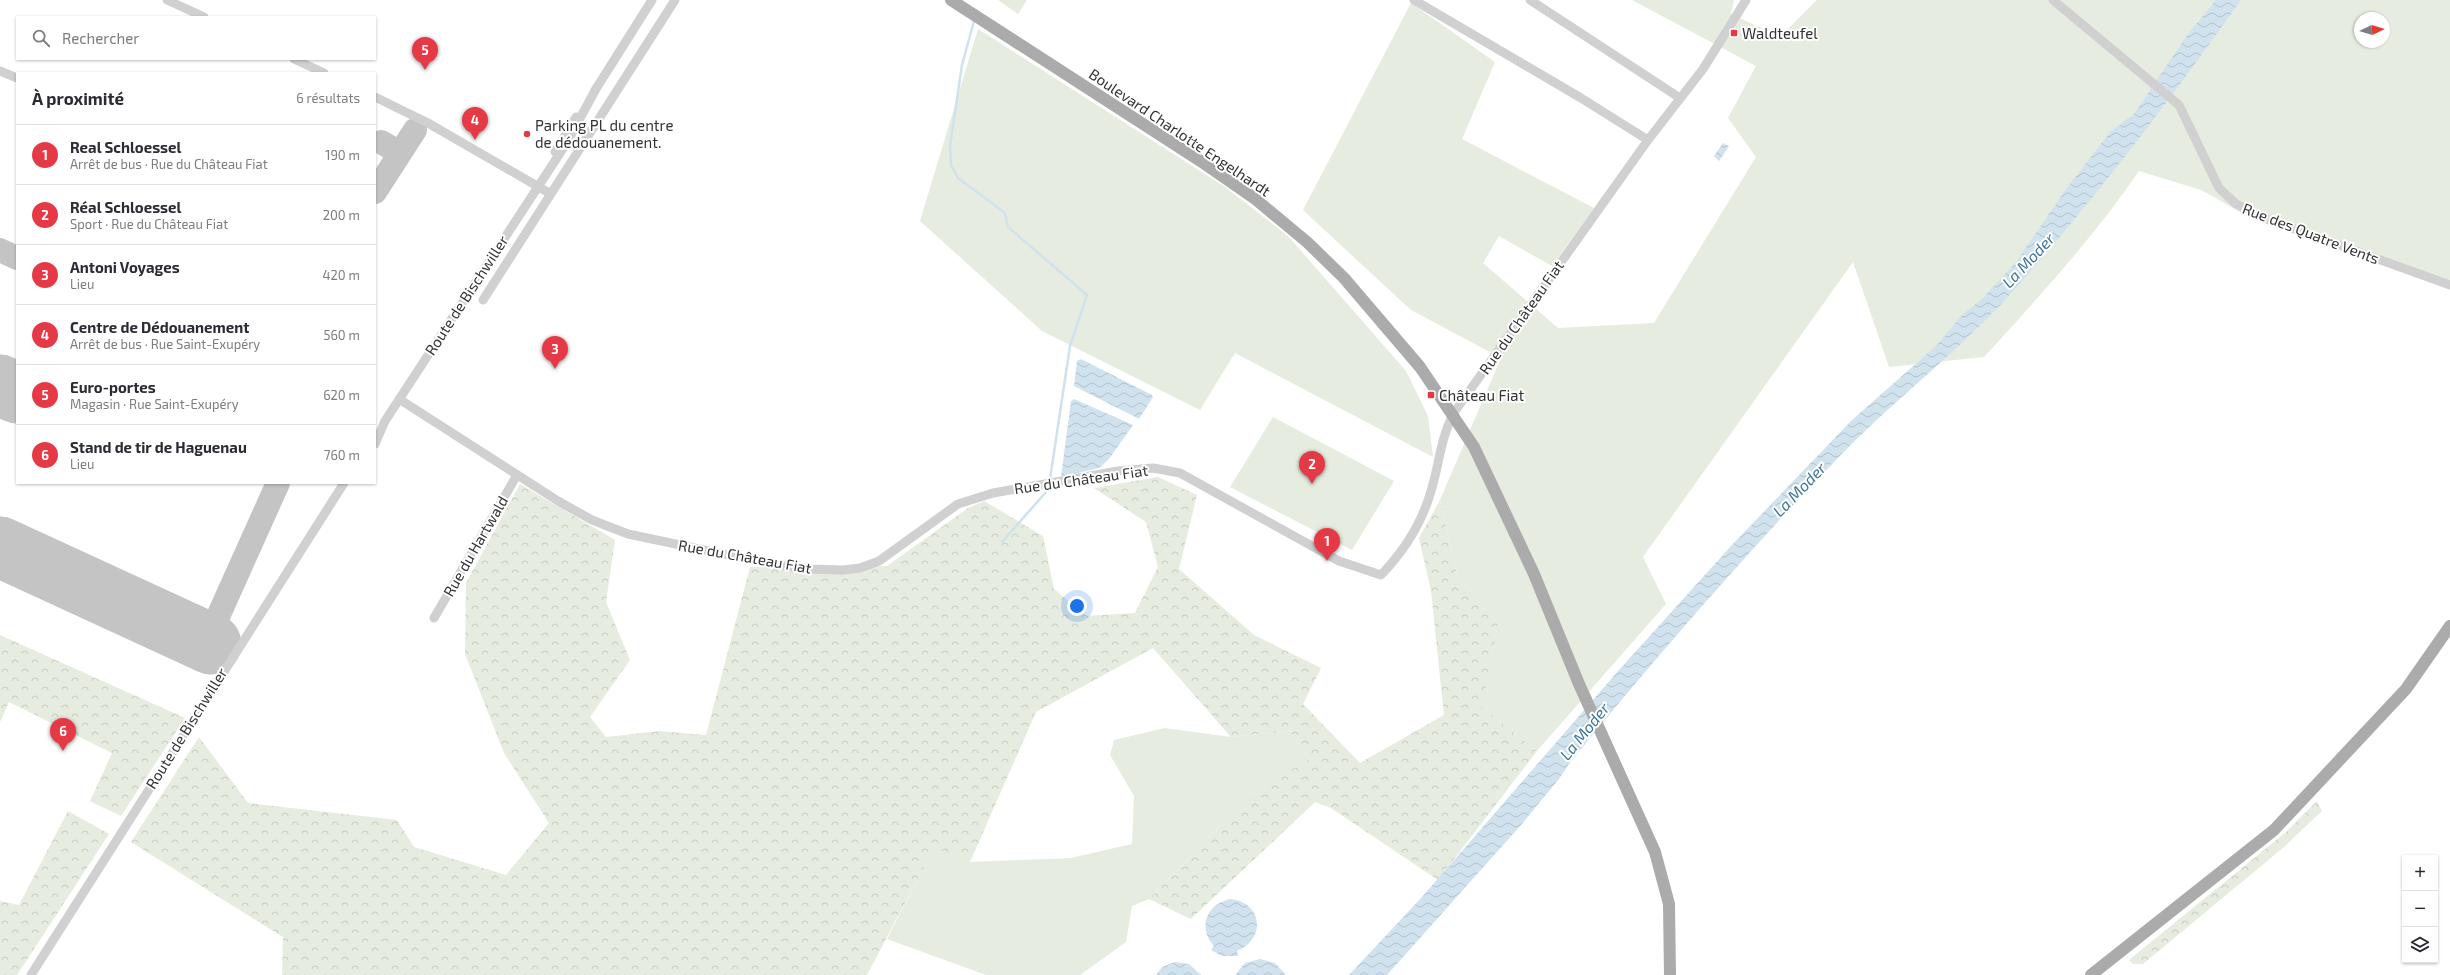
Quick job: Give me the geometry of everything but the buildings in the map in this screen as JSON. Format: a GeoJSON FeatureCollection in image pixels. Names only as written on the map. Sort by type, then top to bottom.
{"type":"FeatureCollection","features":[{"type":"Feature","properties":{"kind":"main road","name":"Boulevard Charlotte Engelhardt"},"geometry":{"type":"LineString","coordinates":[[951,0],[1211,168],[1287,225],[1334,267],[1372,308],[1420,367],[1454,414],[1474,447],[1493,472],[1504,498],[1508,517],[1579,684],[1662,870],[1669,904],[1670,975]]}},
{"type":"Feature","properties":{"kind":"main road"},"geometry":{"type":"LineString","coordinates":[[2091,975],[2274,830],[2406,689],[2450,626]]}},
{"type":"Feature","properties":{"kind":"street"},"geometry":{"type":"LineString","coordinates":[[167,0],[202,16]]}},
{"type":"Feature","properties":{"kind":"street","name":"Route de Bischwiller"},"geometry":{"type":"LineString","coordinates":[[376,442],[385,421],[399,398],[538,186],[548,170],[561,140],[597,87],[652,0]]}},
{"type":"Feature","properties":{"kind":"street"},"geometry":{"type":"LineString","coordinates":[[483,300],[675,0]]}},
{"type":"Feature","properties":{"kind":"street"},"geometry":{"type":"LineString","coordinates":[[1414,0],[1581,98],[1648,140]]}},
{"type":"Feature","properties":{"kind":"street"},"geometry":{"type":"LineString","coordinates":[[1530,0],[1680,98]]}},
{"type":"Feature","properties":{"kind":"street","name":"Rue du Château Fiat"},"geometry":{"type":"LineString","coordinates":[[399,398],[517,475],[592,520],[628,534],[776,565],[810,569],[843,570],[860,568],[879,561],[958,504],[993,492],[1118,471],[1154,468],[1180,474],[1231,500],[1339,560],[1381,575],[1393,562],[1414,532],[1431,492],[1443,435],[1454,414],[1648,140],[1708,62],[1746,0]]}},
{"type":"Feature","properties":{"kind":"street","name":"Rue des Quatre Vents"},"geometry":{"type":"LineString","coordinates":[[2053,0],[2179,105],[2219,188],[2236,204],[2264,218],[2450,285]]}},
{"type":"Feature","properties":{"kind":"street"},"geometry":{"type":"LineString","coordinates":[[296,60],[322,72]]}},
{"type":"Feature","properties":{"kind":"street"},"geometry":{"type":"LineString","coordinates":[[0,71],[16,78]]}},
{"type":"Feature","properties":{"kind":"street"},"geometry":{"type":"LineString","coordinates":[[376,97],[428,123],[550,194]]}},
{"type":"Feature","properties":{"kind":"street","name":"Route de Bischwiller"},"geometry":{"type":"LineString","coordinates":[[376,429],[385,421]]}},
{"type":"Feature","properties":{"kind":"street","name":"Rue du Hartwald"},"geometry":{"type":"LineString","coordinates":[[434,618],[517,475]]}},
{"type":"Feature","properties":{"kind":"street","name":"Route de Bischwiller"},"geometry":{"type":"LineString","coordinates":[[31,975],[343,484]]}},
{"type":"Feature","properties":{"kind":"green space"},"geometry":{"type":"Polygon","coordinates":[[[998,0],[1027,0],[1018,14],[998,0]]]}},
{"type":"Feature","properties":{"kind":"green space"},"geometry":{"type":"Polygon","coordinates":[[[1632,0],[1734,0],[1731,14],[1780,37],[1817,0],[2450,0],[2450,289],[2242,213],[2201,190],[2139,171],[2084,243],[1984,357],[1889,367],[1853,262],[1643,557],[1666,604],[1537,751],[1481,707],[1498,623],[1457,575],[1440,500],[1501,358],[1411,310],[1303,210],[1411,3],[1495,62],[1462,139],[1594,208],[1552,266],[1499,236],[1483,263],[1558,328],[1654,323],[1756,157],[1728,118],[1756,66],[1632,0]]]}},
{"type":"Feature","properties":{"kind":"green space"},"geometry":{"type":"Polygon","coordinates":[[[978,29],[1225,187],[1288,236],[1406,371],[1428,416],[1433,457],[1235,353],[1200,410],[1042,331],[920,221],[978,29]]]}},
{"type":"Feature","properties":{"kind":"green space"},"geometry":{"type":"Polygon","coordinates":[[[1273,417],[1394,481],[1352,550],[1230,487],[1273,417]]]}},
{"type":"Feature","properties":{"kind":"green space"},"geometry":{"type":"Polygon","coordinates":[[[1158,477],[1197,495],[1179,569],[1254,635],[1321,668],[1303,704],[1360,763],[1444,715],[1431,591],[1419,538],[1440,500],[1457,575],[1498,623],[1482,707],[1537,751],[1438,880],[1331,808],[1315,802],[1191,919],[1149,899],[1251,794],[1309,759],[1290,731],[1231,737],[1153,648],[1036,712],[970,862],[934,848],[867,975],[282,975],[283,937],[131,842],[199,737],[248,803],[397,820],[414,847],[506,875],[549,823],[504,753],[465,654],[466,583],[520,484],[615,540],[606,602],[630,660],[590,717],[606,737],[659,731],[706,735],[750,567],[887,566],[968,508],[984,501],[1043,536],[1054,589],[1087,616],[1135,613],[1158,567],[1146,522],[1094,488],[1158,477]]]}},
{"type":"Feature","properties":{"kind":"green space"},"geometry":{"type":"Polygon","coordinates":[[[0,635],[185,718],[121,816],[90,801],[112,753],[9,702],[0,722],[0,635]]]}},
{"type":"Feature","properties":{"kind":"green space"},"geometry":{"type":"Polygon","coordinates":[[[1165,728],[1231,737],[1290,731],[1309,759],[1251,794],[1149,899],[1132,906],[1126,942],[1080,975],[986,975],[887,939],[934,847],[970,862],[1071,858],[1132,844],[1134,796],[1110,755],[1114,740],[1165,728]]]}},
{"type":"Feature","properties":{"kind":"green space"},"geometry":{"type":"Polygon","coordinates":[[[2317,801],[2322,811],[2284,847],[2143,964],[2133,964],[2129,960],[2286,832],[2317,801]]]}},
{"type":"Feature","properties":{"kind":"green space"},"geometry":{"type":"Polygon","coordinates":[[[68,811],[109,834],[17,975],[0,975],[0,901],[19,905],[68,811]]]}},
{"type":"Feature","properties":{"kind":"water","name":"La Moder"},"geometry":{"type":"Polygon","coordinates":[[[2216,0],[2241,0],[2185,78],[2127,154],[2067,229],[2004,301],[1963,342],[1855,441],[1766,535],[1635,684],[1571,761],[1559,779],[1521,825],[1387,975],[1349,975],[1422,897],[1619,670],[1731,546],[1852,420],[1936,346],[1962,315],[1982,299],[2016,262],[2066,189],[2111,131],[2134,114],[2188,34],[2216,0]]]}},
{"type":"Feature","properties":{"kind":"water"},"geometry":{"type":"Polygon","coordinates":[[[1723,143],[1729,146],[1719,161],[1714,156],[1723,143]]]}},
{"type":"Feature","properties":{"kind":"water"},"geometry":{"type":"Polygon","coordinates":[[[1081,359],[1152,395],[1153,397],[1139,419],[1074,386],[1077,361],[1081,359]]]}},
{"type":"Feature","properties":{"kind":"water"},"geometry":{"type":"Polygon","coordinates":[[[1074,399],[1133,425],[1109,459],[1099,468],[1061,477],[1071,401],[1074,399]]]}},
{"type":"Feature","properties":{"kind":"water"},"geometry":{"type":"Polygon","coordinates":[[[1231,899],[1242,902],[1250,907],[1255,914],[1257,922],[1256,930],[1253,938],[1237,951],[1238,956],[1222,956],[1211,950],[1214,946],[1206,932],[1207,917],[1216,906],[1223,901],[1231,899]]]}},
{"type":"Feature","properties":{"kind":"water"},"geometry":{"type":"Polygon","coordinates":[[[1260,959],[1275,963],[1286,975],[1235,975],[1245,963],[1260,959]]]}},
{"type":"Feature","properties":{"kind":"water"},"geometry":{"type":"Polygon","coordinates":[[[1175,962],[1189,964],[1201,975],[1156,975],[1162,967],[1175,962]]]}},
{"type":"Feature","properties":{"kind":"waterway"},"geometry":{"type":"LineString","coordinates":[[974,21],[962,65],[950,146],[951,165],[958,178],[1005,213],[1008,227],[1087,295],[1070,346],[1050,479]]}},
{"type":"Feature","properties":{"kind":"waterway"},"geometry":{"type":"LineString","coordinates":[[1002,542],[1046,492]]}},
{"type":"Feature","properties":{"kind":"taxiway"},"geometry":{"type":"LineString","coordinates":[[376,190],[415,130]]}},
{"type":"Feature","properties":{"kind":"taxiway"},"geometry":{"type":"LineString","coordinates":[[381,142],[400,153]]}},
{"type":"Feature","properties":{"kind":"taxiway"},"geometry":{"type":"LineString","coordinates":[[0,250],[16,258]]}},
{"type":"Feature","properties":{"kind":"taxiway"},"geometry":{"type":"LineString","coordinates":[[189,634],[203,635],[212,630],[278,484]]}},
{"type":"Feature","properties":{"kind":"runway"},"geometry":{"type":"LineString","coordinates":[[0,385],[16,393]]}},
{"type":"Feature","properties":{"kind":"runway"},"geometry":{"type":"LineString","coordinates":[[0,547],[211,644]]}},
{"type":"Feature","properties":{"kind":"place","name":"Waldteufel"},"geometry":{"type":"Point","coordinates":[1734,33]}},
{"type":"Feature","properties":{"kind":"place","name":"Euro-portes"},"geometry":{"type":"Point","coordinates":[425,70]}},
{"type":"Feature","properties":{"kind":"place","name":"Parking PL du centre de dédouanement."},"geometry":{"type":"Point","coordinates":[527,134]}},
{"type":"Feature","properties":{"kind":"place","name":"Centre de Dédouanement"},"geometry":{"type":"Point","coordinates":[475,140]}},
{"type":"Feature","properties":{"kind":"place","name":"Antoni Voyages"},"geometry":{"type":"Point","coordinates":[555,369]}},
{"type":"Feature","properties":{"kind":"place","name":"Château Fiat"},"geometry":{"type":"Point","coordinates":[1431,395]}},
{"type":"Feature","properties":{"kind":"place","name":"Réal Schloessel"},"geometry":{"type":"Point","coordinates":[1312,484]}},
{"type":"Feature","properties":{"kind":"place","name":"Real Schloessel"},"geometry":{"type":"Point","coordinates":[1327,561]}},
{"type":"Feature","properties":{"kind":"place","name":"Stand de tir de Haguenau"},"geometry":{"type":"Point","coordinates":[63,751]}}]}
